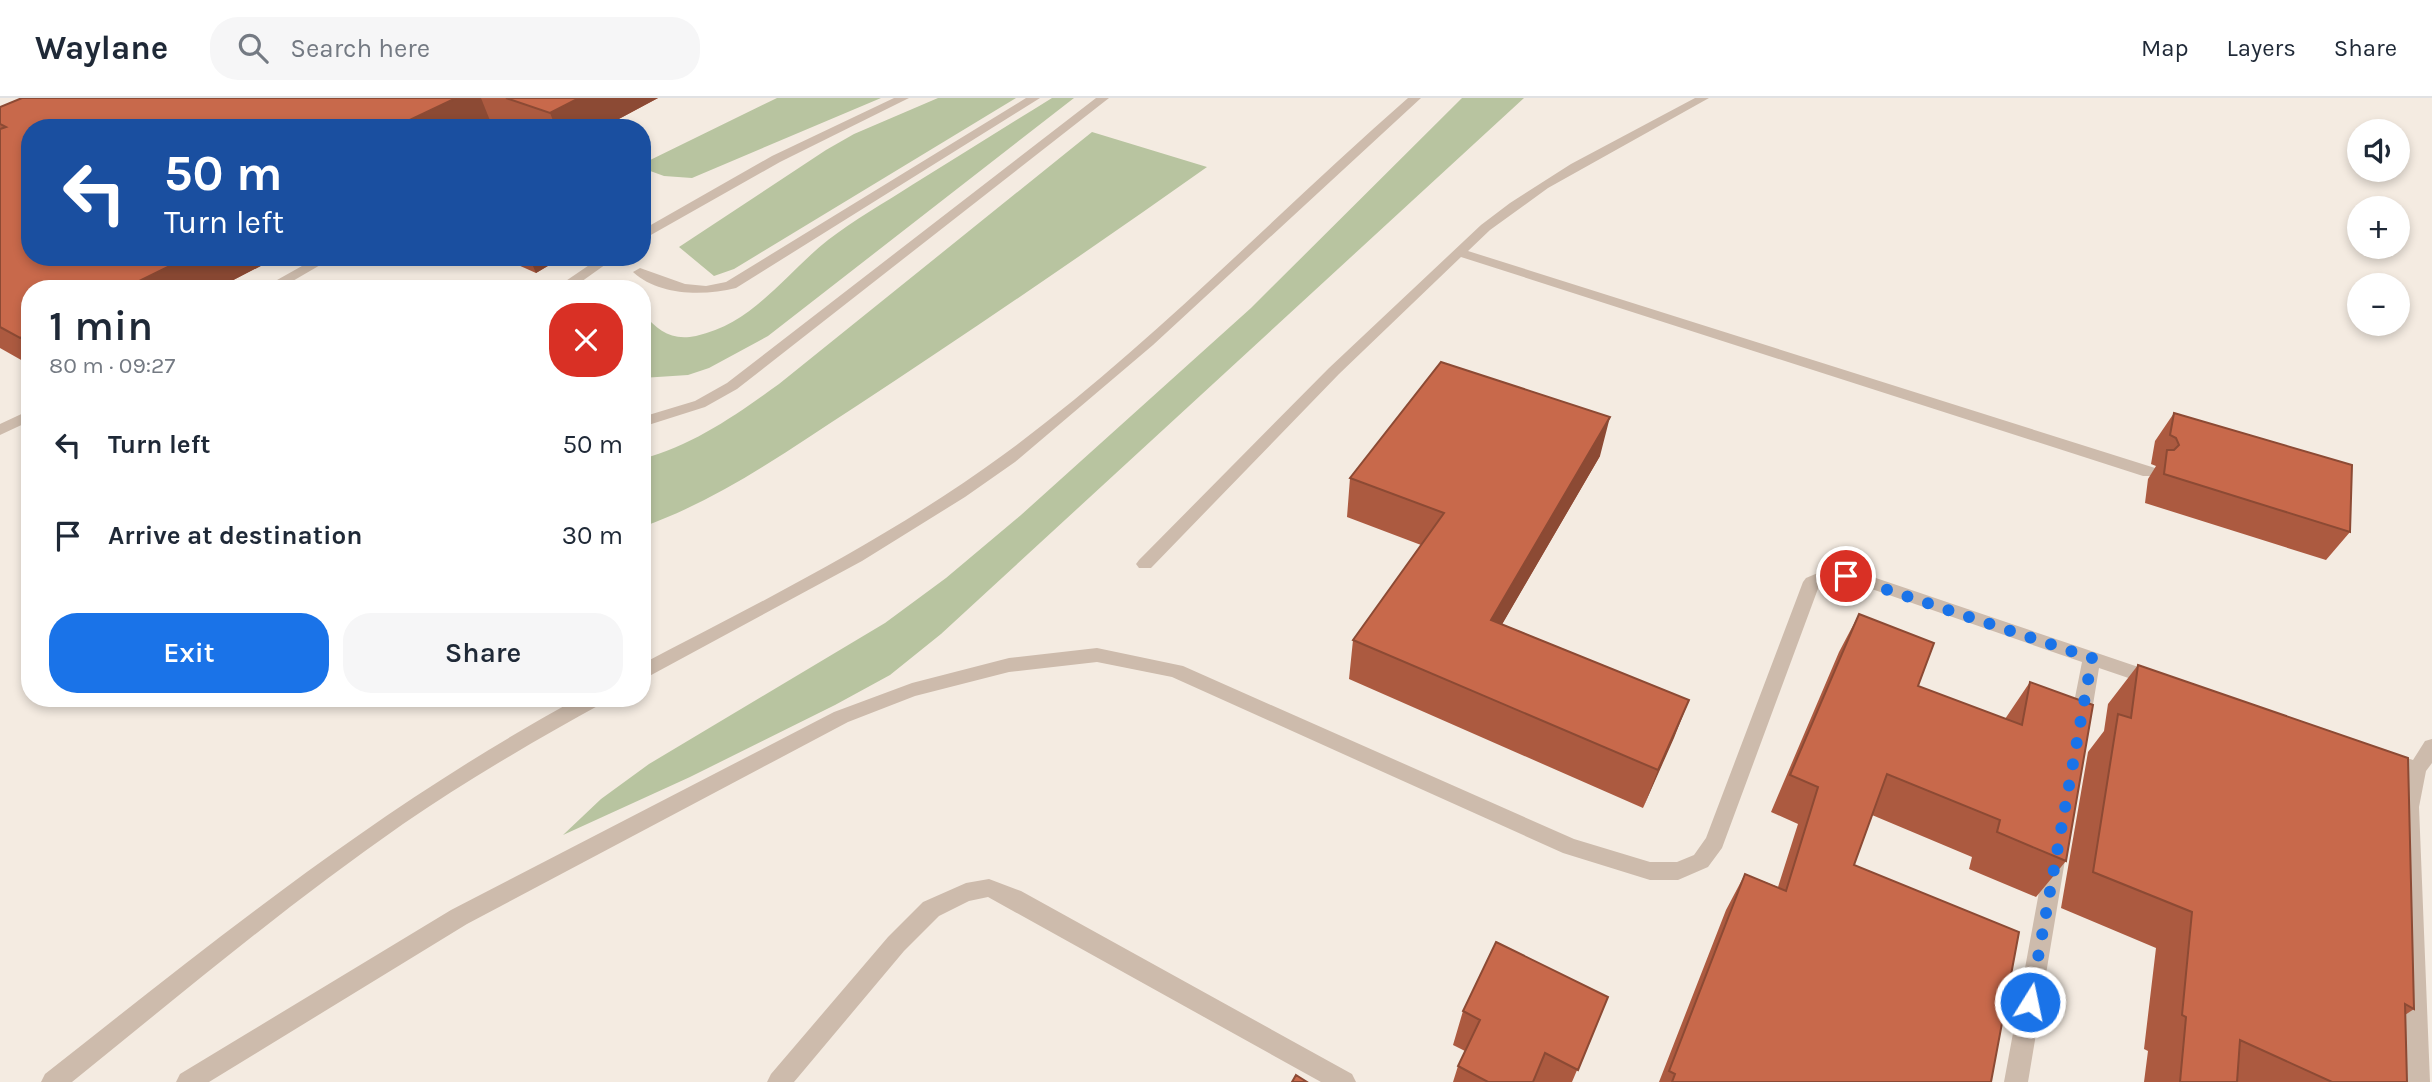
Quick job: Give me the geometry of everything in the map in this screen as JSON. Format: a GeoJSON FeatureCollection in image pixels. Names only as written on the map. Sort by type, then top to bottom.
{"type":"FeatureCollection","features":[{"type":"Feature","properties":{"kind":"lane"},"geometry":{"type":"LineString","coordinates":[[651,231],[776,159],[903,98]]}},
{"type":"Feature","properties":{"kind":"lane"},"geometry":{"type":"LineString","coordinates":[[640,272],[679,289],[695,292],[731,285],[1034,98]]}},
{"type":"Feature","properties":{"kind":"lane"},"geometry":{"type":"LineString","coordinates":[[651,419],[700,404],[742,379],[1103,98]]}},
{"type":"Feature","properties":{"kind":"lane"},"geometry":{"type":"LineString","coordinates":[[651,669],[890,538],[1056,422],[1163,328],[1327,173],[1415,98]]}},
{"type":"Feature","properties":{"kind":"lane"},"geometry":{"type":"LineString","coordinates":[[1145,564],[1334,371],[1509,208],[1542,186],[1703,98]]}},
{"type":"Feature","properties":{"kind":"lane"},"geometry":{"type":"LineString","coordinates":[[1459,252],[2149,472]]}},
{"type":"Feature","properties":{"kind":"lane"},"geometry":{"type":"LineString","coordinates":[[285,280],[311,266]]}},
{"type":"Feature","properties":{"kind":"lane"},"geometry":{"type":"LineString","coordinates":[[575,280],[596,266]]}},
{"type":"Feature","properties":{"kind":"lane"},"geometry":{"type":"LineString","coordinates":[[0,430],[21,420]]}},
{"type":"Feature","properties":{"kind":"lane"},"geometry":{"type":"LineString","coordinates":[[188,1082],[459,917],[841,717],[912,690],[1009,665],[1097,655],[1176,671],[1570,847],[1650,871],[1678,871],[1702,861],[1715,842],[1812,582],[1825,576],[1864,580],[2170,685]]}},
{"type":"Feature","properties":{"kind":"lane"},"geometry":{"type":"LineString","coordinates":[[2077,740],[2092,658]]}},
{"type":"Feature","properties":{"kind":"lane"},"geometry":{"type":"LineString","coordinates":[[53,1082],[288,895],[372,835],[509,745],[579,707]]}},
{"type":"Feature","properties":{"kind":"lane"},"geometry":{"type":"LineString","coordinates":[[2418,1082],[2409,807],[2417,769],[2432,747]]}},
{"type":"Feature","properties":{"kind":"lane"},"geometry":{"type":"LineString","coordinates":[[2365,751],[2417,769]]}},
{"type":"Feature","properties":{"kind":"lane"},"geometry":{"type":"LineString","coordinates":[[2015,1082],[2060,836]]}},
{"type":"Feature","properties":{"kind":"lane"},"geometry":{"type":"LineString","coordinates":[[779,1082],[896,944],[931,909],[966,892],[989,888],[1013,898],[1344,1082]]}},
{"type":"Feature","properties":{"kind":"green space"},"geometry":{"type":"Polygon","coordinates":[[[777,98],[881,98],[692,178],[664,176],[651,171],[651,160],[777,98]]]}},
{"type":"Feature","properties":{"kind":"green space"},"geometry":{"type":"Polygon","coordinates":[[[938,98],[1016,98],[734,269],[714,276],[679,247],[826,150],[854,134],[938,98]]]}},
{"type":"Feature","properties":{"kind":"green space"},"geometry":{"type":"Polygon","coordinates":[[[1052,98],[1074,98],[768,336],[709,368],[688,375],[651,377],[651,322],[672,336],[687,337],[716,330],[735,321],[767,296],[812,253],[869,212],[1052,98]]]}},
{"type":"Feature","properties":{"kind":"green space"},"geometry":{"type":"Polygon","coordinates":[[[1462,98],[1524,98],[941,634],[890,675],[835,705],[690,777],[563,835],[601,799],[649,764],[885,623],[946,578],[1021,515],[1251,308],[1462,98]]]}},
{"type":"Feature","properties":{"kind":"green space"},"geometry":{"type":"Polygon","coordinates":[[[1092,132],[1207,167],[900,378],[778,457],[725,489],[651,523],[651,456],[697,437],[779,384],[1092,132]]]}},
{"type":"Feature","properties":{"kind":"building"},"geometry":{"type":"Polygon","coordinates":[[[22,98],[456,98],[412,119],[21,119],[21,266],[170,266],[141,280],[21,280],[20,338],[0,327],[0,129],[6,127],[0,124],[0,107],[22,98]]]}},
{"type":"Feature","properties":{"kind":"building"},"geometry":{"type":"Polygon","coordinates":[[[506,98],[579,98],[550,113],[506,98]]]}},
{"type":"Feature","properties":{"kind":"building"},"geometry":{"type":"Polygon","coordinates":[[[1441,362],[1610,417],[1491,620],[1689,700],[1658,770],[1353,640],[1444,513],[1350,478],[1441,362]]]}},
{"type":"Feature","properties":{"kind":"building"},"geometry":{"type":"Polygon","coordinates":[[[2174,413],[2352,465],[2350,532],[2164,474],[2167,450],[2174,450],[2179,445],[2176,438],[2170,435],[2174,413]]]}},
{"type":"Feature","properties":{"kind":"building"},"geometry":{"type":"Polygon","coordinates":[[[1859,614],[1934,643],[1918,686],[2022,725],[2030,682],[2093,705],[2066,861],[1997,832],[2000,820],[1887,774],[1854,865],[2019,932],[1991,1082],[1672,1082],[1675,1074],[1669,1071],[1745,874],[1786,891],[1818,787],[1790,775],[1859,614]]]}},
{"type":"Feature","properties":{"kind":"building"},"geometry":{"type":"Polygon","coordinates":[[[2138,665],[2408,758],[2414,1009],[2405,1004],[2407,1082],[2332,1082],[2240,1040],[2237,1082],[2180,1082],[2186,1017],[2182,1015],[2192,912],[2093,872],[2118,714],[2131,718],[2138,665]]]}},
{"type":"Feature","properties":{"kind":"building"},"geometry":{"type":"Polygon","coordinates":[[[1496,942],[1608,997],[1578,1070],[1545,1053],[1533,1082],[1488,1082],[1458,1066],[1480,1020],[1463,1011],[1496,942]]]}},
{"type":"Feature","properties":{"kind":"building"},"geometry":{"type":"Polygon","coordinates":[[[1296,1075],[1307,1082],[1292,1082],[1296,1075]]]}},
{"type":"Feature","properties":{"kind":"route"},"geometry":{"type":"LineString","coordinates":[[1846,576],[2092,658],[2030,1002]]}}]}
